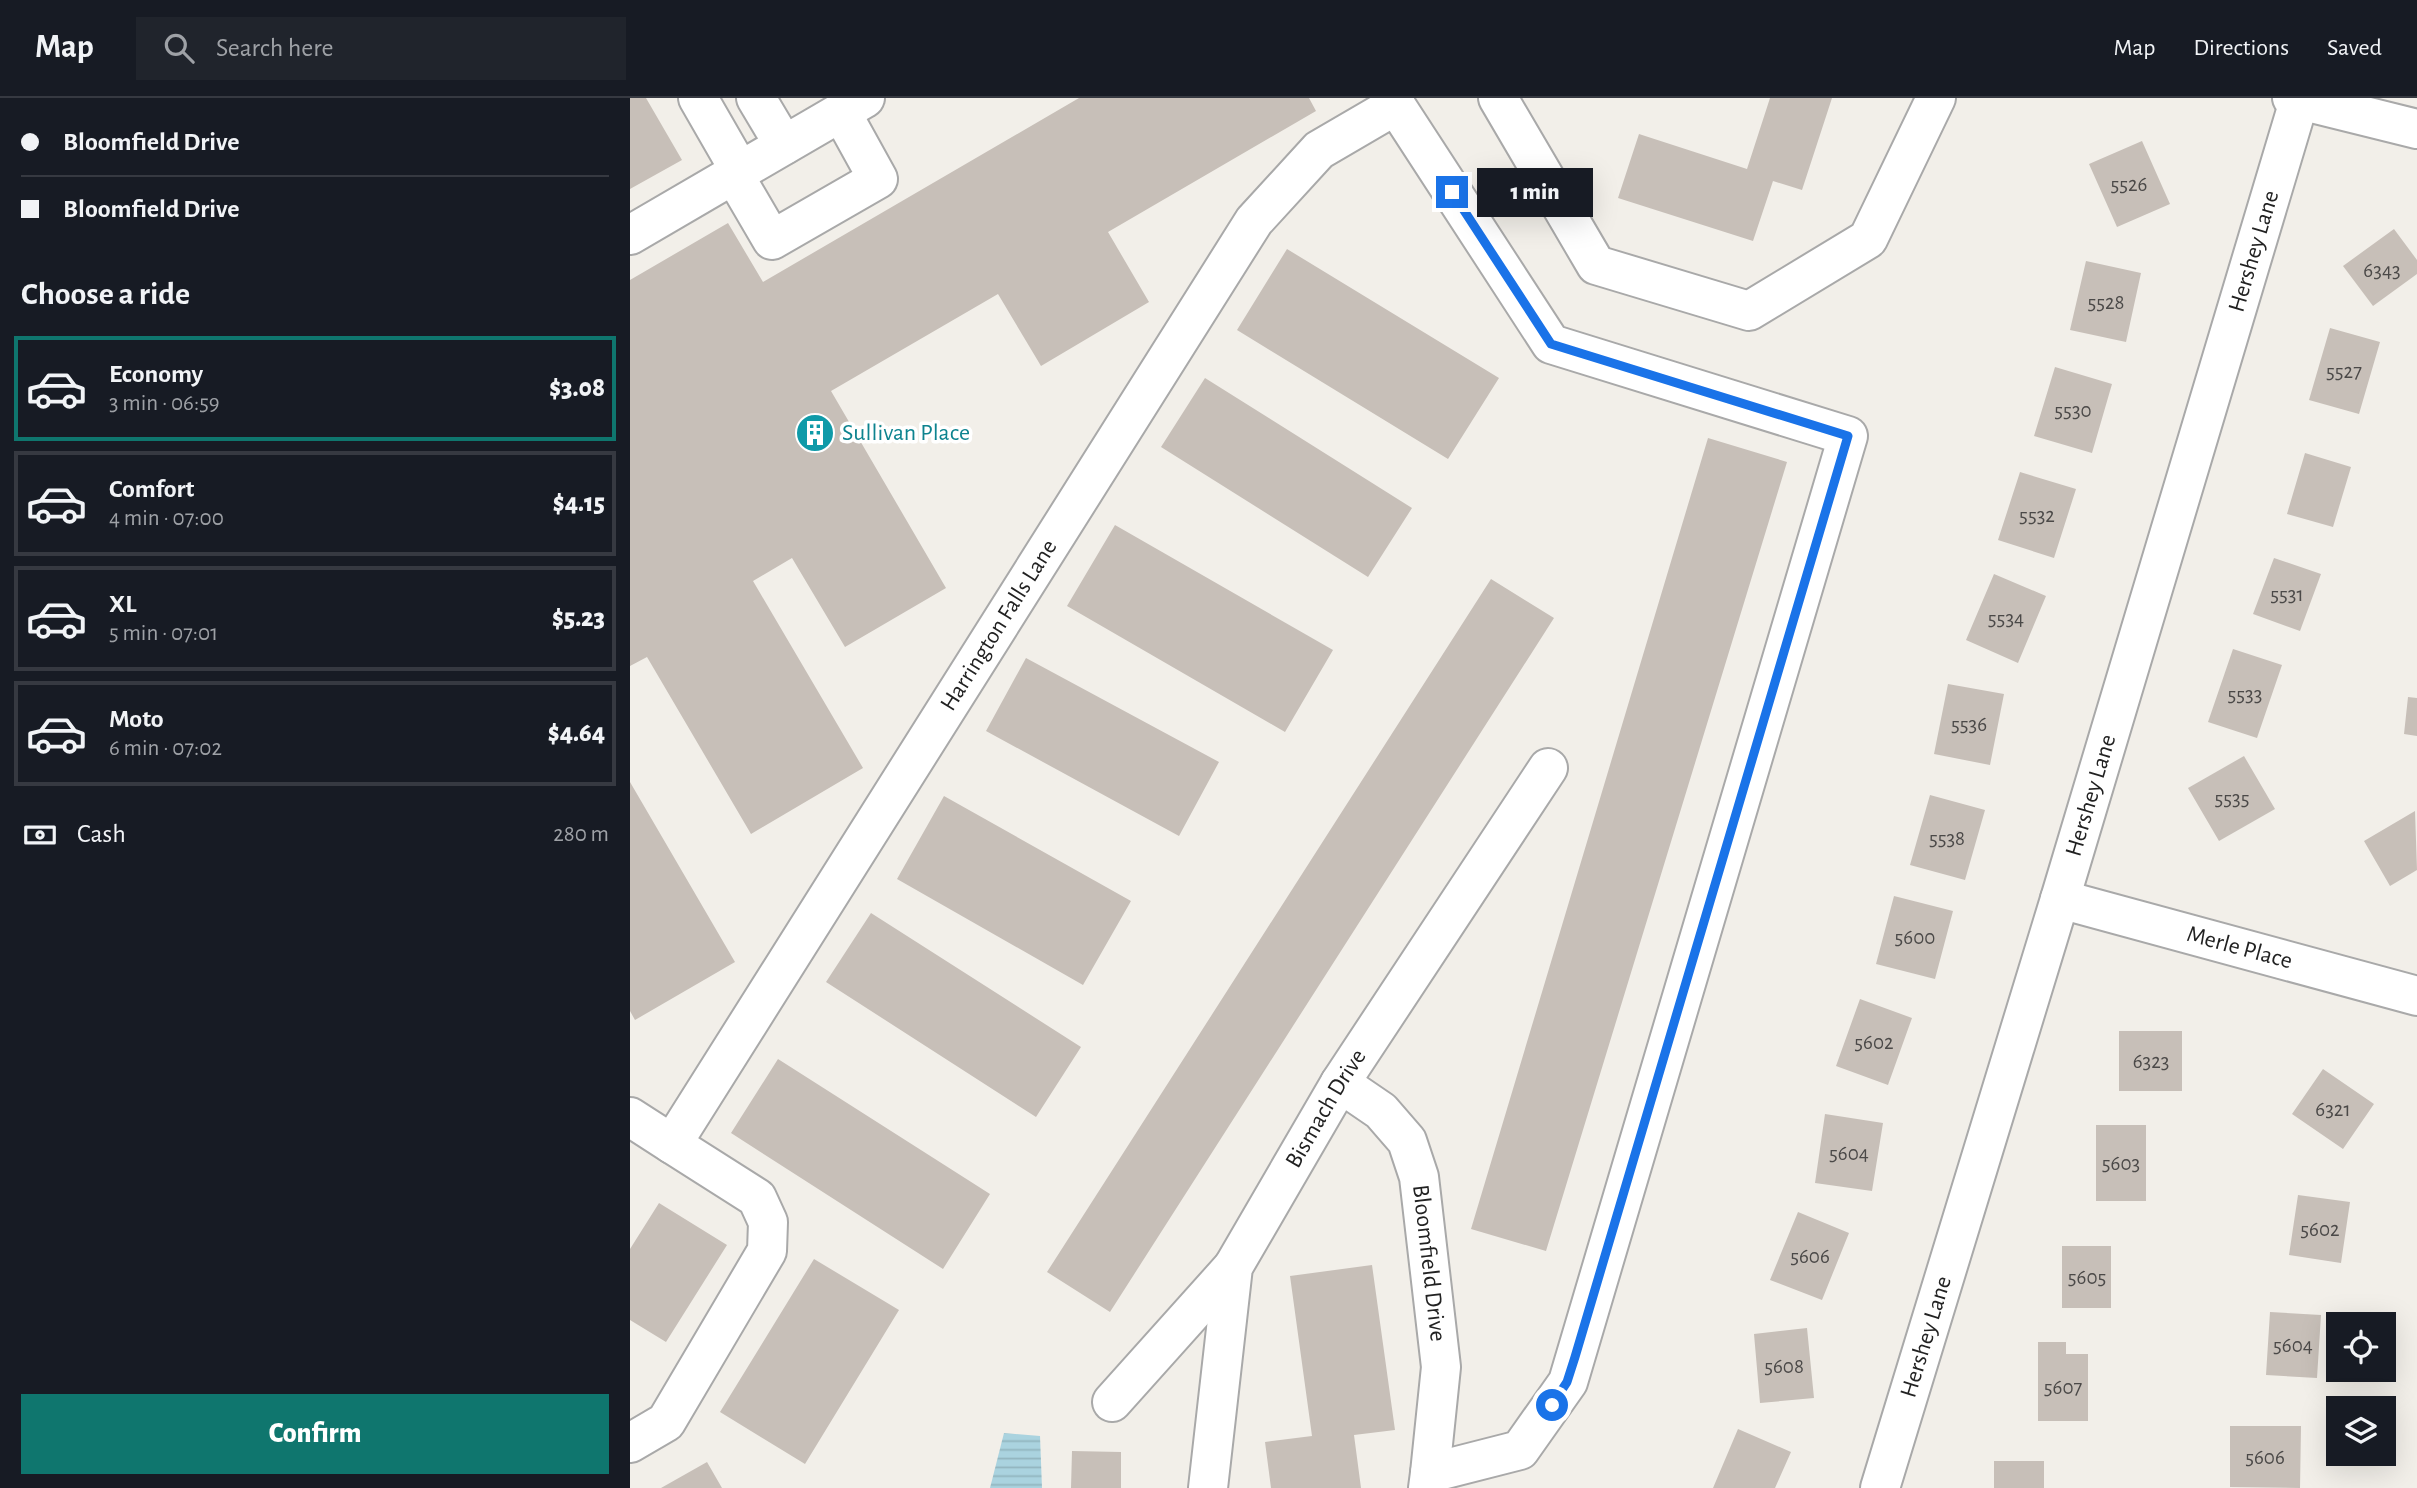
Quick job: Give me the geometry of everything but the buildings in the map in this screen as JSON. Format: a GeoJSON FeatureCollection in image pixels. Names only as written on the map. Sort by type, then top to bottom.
{"type":"FeatureCollection","features":[{"type":"Feature","properties":{"kind":"street"},"geometry":{"type":"LineString","coordinates":[[630,235],[737,173],[853,105],[878,179],[772,240],[737,173],[698,98]]}},
{"type":"Feature","properties":{"kind":"street"},"geometry":{"type":"LineString","coordinates":[[757,98],[784,145]]}},
{"type":"Feature","properties":{"kind":"street"},"geometry":{"type":"LineString","coordinates":[[1499,98],[1596,265],[1749,310],[1868,239],[1936,98]]}},
{"type":"Feature","properties":{"kind":"street"},"geometry":{"type":"LineString","coordinates":[[2295,99],[2417,129]]}},
{"type":"Feature","properties":{"kind":"street","name":"Hershey Lane"},"geometry":{"type":"LineString","coordinates":[[1880,1488],[2060,899],[2295,99]]}},
{"type":"Feature","properties":{"kind":"street","name":"Harrington Falls Lane"},"geometry":{"type":"LineString","coordinates":[[672,1144],[1254,221],[1319,150],[1393,101]]}},
{"type":"Feature","properties":{"kind":"street","name":"Bloomfield Drive"},"geometry":{"type":"LineString","coordinates":[[1340,1083],[1381,1111],[1407,1141],[1419,1177],[1441,1367],[1429,1481],[1520,1450],[1567,1382],[1848,436],[1551,344],[1393,101]]}},
{"type":"Feature","properties":{"kind":"street","name":"Bismach Drive"},"geometry":{"type":"LineString","coordinates":[[1208,1488],[1233,1267],[1340,1083],[1549,768]]}},
{"type":"Feature","properties":{"kind":"street","name":"Merle Place"},"geometry":{"type":"LineString","coordinates":[[2060,899],[2417,996]]}},
{"type":"Feature","properties":{"kind":"street"},"geometry":{"type":"LineString","coordinates":[[630,1117],[757,1198],[768,1222],[767,1251],[666,1422],[630,1443]]}},
{"type":"Feature","properties":{"kind":"street"},"geometry":{"type":"LineString","coordinates":[[1112,1402],[1233,1267]]}},
{"type":"Feature","properties":{"kind":"water"},"geometry":{"type":"Polygon","coordinates":[[[1004,1433],[1040,1436],[1042,1488],[990,1488],[1004,1433]]]}},
{"type":"Feature","properties":{"kind":"place","name":"Sullivan Place"},"geometry":{"type":"Point","coordinates":[815,433]}},
{"type":"Feature","properties":{"kind":"route"},"geometry":{"type":"LineString","coordinates":[[1452,192],[1551,344],[1848,436],[1575,1357],[1567,1382],[1552,1405]]}}]}
